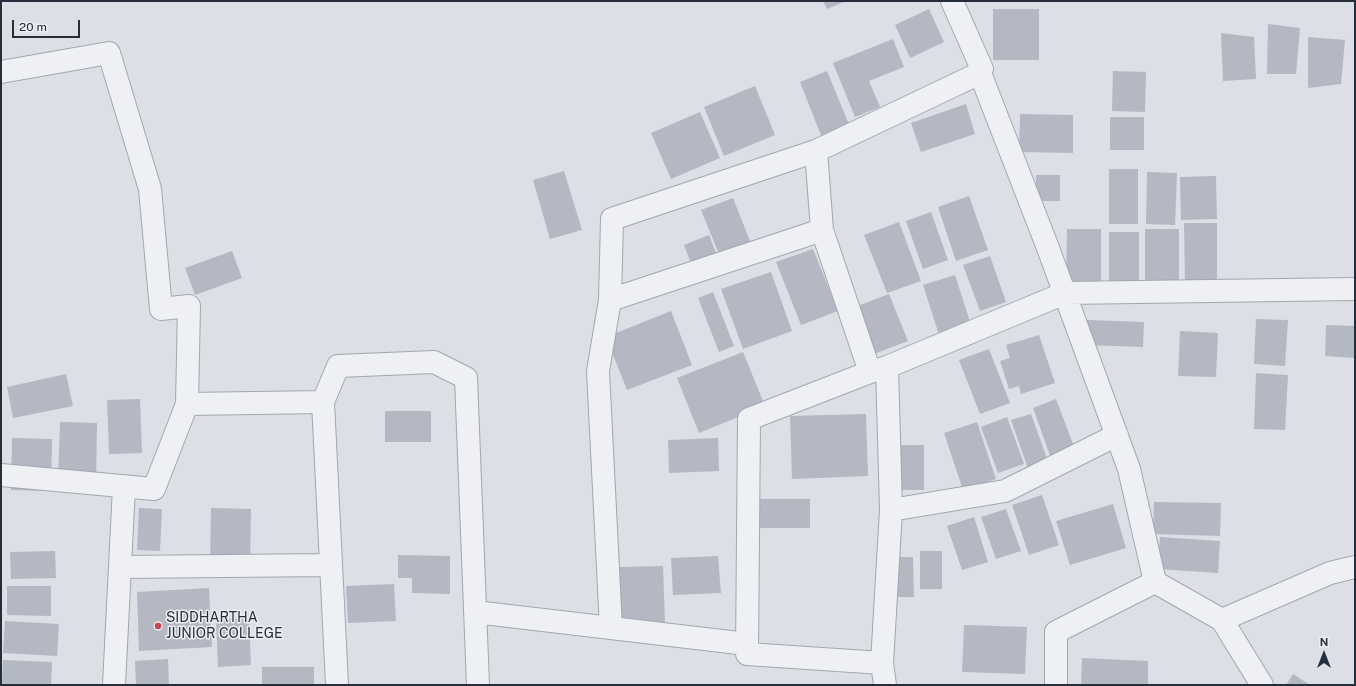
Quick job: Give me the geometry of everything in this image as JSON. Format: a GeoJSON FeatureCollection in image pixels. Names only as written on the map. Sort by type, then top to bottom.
{"type":"FeatureCollection","features":[{"type":"Feature","properties":{"kind":"street"},"geometry":{"type":"LineString","coordinates":[[952,1],[982,69],[980,73],[1065,293],[1129,469],[1155,582],[1222,620],[1262,685]]}},
{"type":"Feature","properties":{"kind":"street"},"geometry":{"type":"LineString","coordinates":[[1,72],[109,53],[150,189],[161,309],[189,306],[187,404],[154,490],[1,475]]}},
{"type":"Feature","properties":{"kind":"street"},"geometry":{"type":"LineString","coordinates":[[611,628],[598,371],[610,300],[612,219],[816,151],[980,73]]}},
{"type":"Feature","properties":{"kind":"street"},"geometry":{"type":"LineString","coordinates":[[816,151],[822,230],[878,369],[891,510],[882,663],[885,685]]}},
{"type":"Feature","properties":{"kind":"street"},"geometry":{"type":"LineString","coordinates":[[610,300],[822,230]]}},
{"type":"Feature","properties":{"kind":"street"},"geometry":{"type":"LineString","coordinates":[[882,663],[747,654],[749,419],[878,369],[1065,293],[1355,289]]}},
{"type":"Feature","properties":{"kind":"street"},"geometry":{"type":"LineString","coordinates":[[337,685],[323,402],[338,366],[434,362],[466,378],[478,685]]}},
{"type":"Feature","properties":{"kind":"street"},"geometry":{"type":"LineString","coordinates":[[187,404],[323,402]]}},
{"type":"Feature","properties":{"kind":"street"},"geometry":{"type":"LineString","coordinates":[[891,510],[1005,491],[1117,435]]}},
{"type":"Feature","properties":{"kind":"street"},"geometry":{"type":"LineString","coordinates":[[114,685],[124,487]]}},
{"type":"Feature","properties":{"kind":"street"},"geometry":{"type":"LineString","coordinates":[[120,567],[331,565]]}},
{"type":"Feature","properties":{"kind":"street"},"geometry":{"type":"LineString","coordinates":[[1222,620],[1330,573],[1355,567]]}},
{"type":"Feature","properties":{"kind":"street"},"geometry":{"type":"LineString","coordinates":[[1056,685],[1056,632],[1155,582]]}},
{"type":"Feature","properties":{"kind":"street"},"geometry":{"type":"LineString","coordinates":[[475,612],[747,644]]}},
{"type":"Feature","properties":{"kind":"building"},"geometry":{"type":"Polygon","coordinates":[[[823,1],[846,1],[827,9],[823,1]]]}},
{"type":"Feature","properties":{"kind":"building"},"geometry":{"type":"Polygon","coordinates":[[[929,9],[944,42],[910,58],[895,25],[929,9]]]}},
{"type":"Feature","properties":{"kind":"building"},"geometry":{"type":"Polygon","coordinates":[[[993,9],[1039,9],[1039,60],[993,60],[993,9]]]}},
{"type":"Feature","properties":{"kind":"building"},"geometry":{"type":"Polygon","coordinates":[[[1268,24],[1300,28],[1296,74],[1267,74],[1268,24]]]}},
{"type":"Feature","properties":{"kind":"building"},"geometry":{"type":"Polygon","coordinates":[[[1221,33],[1254,37],[1256,79],[1223,81],[1221,33]]]}},
{"type":"Feature","properties":{"kind":"building"},"geometry":{"type":"Polygon","coordinates":[[[1308,37],[1345,40],[1341,84],[1308,88],[1308,37]]]}},
{"type":"Feature","properties":{"kind":"building"},"geometry":{"type":"Polygon","coordinates":[[[893,39],[904,67],[869,81],[880,107],[855,117],[833,63],[893,39]]]}},
{"type":"Feature","properties":{"kind":"building"},"geometry":{"type":"Polygon","coordinates":[[[827,71],[850,127],[822,138],[800,82],[827,71]]]}},
{"type":"Feature","properties":{"kind":"building"},"geometry":{"type":"Polygon","coordinates":[[[1113,71],[1146,72],[1145,112],[1112,111],[1113,71]]]}},
{"type":"Feature","properties":{"kind":"building"},"geometry":{"type":"Polygon","coordinates":[[[755,86],[775,135],[724,156],[704,107],[755,86]]]}},
{"type":"Feature","properties":{"kind":"building"},"geometry":{"type":"Polygon","coordinates":[[[966,104],[975,134],[921,152],[911,123],[966,104]]]}},
{"type":"Feature","properties":{"kind":"building"},"geometry":{"type":"Polygon","coordinates":[[[700,112],[720,158],[671,179],[651,133],[700,112]]]}},
{"type":"Feature","properties":{"kind":"building"},"geometry":{"type":"Polygon","coordinates":[[[1020,114],[1073,115],[1073,153],[1019,152],[1020,114]]]}},
{"type":"Feature","properties":{"kind":"building"},"geometry":{"type":"Polygon","coordinates":[[[1110,117],[1144,117],[1144,150],[1110,150],[1110,117]]]}},
{"type":"Feature","properties":{"kind":"building"},"geometry":{"type":"Polygon","coordinates":[[[1109,169],[1138,169],[1138,224],[1109,224],[1109,169]]]}},
{"type":"Feature","properties":{"kind":"building"},"geometry":{"type":"Polygon","coordinates":[[[564,171],[582,230],[550,239],[533,180],[564,171]]]}},
{"type":"Feature","properties":{"kind":"building"},"geometry":{"type":"Polygon","coordinates":[[[1147,172],[1177,173],[1175,225],[1146,224],[1147,172]]]}},
{"type":"Feature","properties":{"kind":"building"},"geometry":{"type":"Polygon","coordinates":[[[1036,175],[1060,175],[1060,201],[1036,201],[1036,175]]]}},
{"type":"Feature","properties":{"kind":"building"},"geometry":{"type":"Polygon","coordinates":[[[1216,176],[1217,219],[1181,220],[1180,177],[1216,176]]]}},
{"type":"Feature","properties":{"kind":"building"},"geometry":{"type":"Polygon","coordinates":[[[969,196],[988,250],[956,261],[938,207],[969,196]]]}},
{"type":"Feature","properties":{"kind":"building"},"geometry":{"type":"Polygon","coordinates":[[[733,198],[752,246],[721,259],[701,210],[733,198]]]}},
{"type":"Feature","properties":{"kind":"building"},"geometry":{"type":"Polygon","coordinates":[[[931,212],[948,260],[923,269],[906,221],[931,212]]]}},
{"type":"Feature","properties":{"kind":"building"},"geometry":{"type":"Polygon","coordinates":[[[899,222],[921,281],[887,293],[864,235],[899,222]]]}},
{"type":"Feature","properties":{"kind":"building"},"geometry":{"type":"Polygon","coordinates":[[[1184,223],[1217,223],[1217,281],[1185,282],[1184,223]]]}},
{"type":"Feature","properties":{"kind":"building"},"geometry":{"type":"Polygon","coordinates":[[[1067,229],[1101,229],[1101,284],[1066,284],[1067,229]]]}},
{"type":"Feature","properties":{"kind":"building"},"geometry":{"type":"Polygon","coordinates":[[[1145,229],[1179,229],[1179,282],[1145,282],[1145,229]]]}},
{"type":"Feature","properties":{"kind":"building"},"geometry":{"type":"Polygon","coordinates":[[[1109,232],[1139,232],[1139,282],[1109,282],[1109,232]]]}},
{"type":"Feature","properties":{"kind":"building"},"geometry":{"type":"Polygon","coordinates":[[[709,235],[719,261],[694,271],[684,245],[709,235]]]}},
{"type":"Feature","properties":{"kind":"building"},"geometry":{"type":"Polygon","coordinates":[[[813,249],[838,311],[801,325],[776,262],[813,249]]]}},
{"type":"Feature","properties":{"kind":"building"},"geometry":{"type":"Polygon","coordinates":[[[232,251],[242,278],[195,295],[185,268],[232,251]]]}},
{"type":"Feature","properties":{"kind":"building"},"geometry":{"type":"Polygon","coordinates":[[[990,256],[1006,302],[980,311],[963,265],[990,256]]]}},
{"type":"Feature","properties":{"kind":"building"},"geometry":{"type":"Polygon","coordinates":[[[771,272],[792,331],[743,349],[721,289],[771,272]]]}},
{"type":"Feature","properties":{"kind":"building"},"geometry":{"type":"Polygon","coordinates":[[[955,275],[972,328],[940,338],[923,285],[955,275]]]}},
{"type":"Feature","properties":{"kind":"building"},"geometry":{"type":"Polygon","coordinates":[[[713,292],[734,346],[719,352],[698,298],[713,292]]]}},
{"type":"Feature","properties":{"kind":"building"},"geometry":{"type":"Polygon","coordinates":[[[889,294],[908,341],[874,354],[855,307],[889,294]]]}},
{"type":"Feature","properties":{"kind":"building"},"geometry":{"type":"Polygon","coordinates":[[[671,311],[692,365],[627,390],[606,337],[671,311]]]}},
{"type":"Feature","properties":{"kind":"building"},"geometry":{"type":"Polygon","coordinates":[[[1256,319],[1288,320],[1285,366],[1254,364],[1256,319]]]}},
{"type":"Feature","properties":{"kind":"building"},"geometry":{"type":"Polygon","coordinates":[[[1087,320],[1144,322],[1143,347],[1086,345],[1087,320]]]}},
{"type":"Feature","properties":{"kind":"building"},"geometry":{"type":"Polygon","coordinates":[[[1326,325],[1355,326],[1355,358],[1325,356],[1326,325]]]}},
{"type":"Feature","properties":{"kind":"building"},"geometry":{"type":"Polygon","coordinates":[[[1180,331],[1218,333],[1216,377],[1178,376],[1180,331]]]}},
{"type":"Feature","properties":{"kind":"building"},"geometry":{"type":"Polygon","coordinates":[[[1039,335],[1055,383],[1021,394],[1019,386],[1009,389],[1000,361],[1010,358],[1006,345],[1039,335]]]}},
{"type":"Feature","properties":{"kind":"building"},"geometry":{"type":"Polygon","coordinates":[[[989,349],[1010,403],[980,414],[959,360],[989,349]]]}},
{"type":"Feature","properties":{"kind":"building"},"geometry":{"type":"Polygon","coordinates":[[[743,352],[765,406],[699,433],[677,378],[743,352]]]}},
{"type":"Feature","properties":{"kind":"building"},"geometry":{"type":"Polygon","coordinates":[[[1256,373],[1288,375],[1285,430],[1254,429],[1256,373]]]}},
{"type":"Feature","properties":{"kind":"building"},"geometry":{"type":"Polygon","coordinates":[[[66,374],[73,406],[13,418],[7,387],[66,374]]]}},
{"type":"Feature","properties":{"kind":"building"},"geometry":{"type":"Polygon","coordinates":[[[140,399],[142,453],[109,454],[107,400],[140,399]]]}},
{"type":"Feature","properties":{"kind":"building"},"geometry":{"type":"Polygon","coordinates":[[[1056,399],[1076,452],[1052,461],[1033,408],[1056,399]]]}},
{"type":"Feature","properties":{"kind":"building"},"geometry":{"type":"Polygon","coordinates":[[[385,411],[431,411],[431,442],[385,442],[385,411]]]}},
{"type":"Feature","properties":{"kind":"building"},"geometry":{"type":"Polygon","coordinates":[[[866,414],[868,476],[792,479],[790,416],[866,414]]]}},
{"type":"Feature","properties":{"kind":"building"},"geometry":{"type":"Polygon","coordinates":[[[1031,414],[1050,467],[1030,474],[1011,420],[1031,414]]]}},
{"type":"Feature","properties":{"kind":"building"},"geometry":{"type":"Polygon","coordinates":[[[1007,417],[1024,464],[998,473],[981,427],[1007,417]]]}},
{"type":"Feature","properties":{"kind":"building"},"geometry":{"type":"Polygon","coordinates":[[[60,422],[97,423],[96,483],[58,482],[60,422]]]}},
{"type":"Feature","properties":{"kind":"building"},"geometry":{"type":"Polygon","coordinates":[[[977,422],[996,479],[963,490],[944,433],[977,422]]]}},
{"type":"Feature","properties":{"kind":"building"},"geometry":{"type":"Polygon","coordinates":[[[12,438],[52,439],[51,491],[11,490],[12,438]]]}},
{"type":"Feature","properties":{"kind":"building"},"geometry":{"type":"Polygon","coordinates":[[[718,438],[719,471],[669,473],[668,440],[718,438]]]}},
{"type":"Feature","properties":{"kind":"building"},"geometry":{"type":"Polygon","coordinates":[[[897,445],[924,445],[924,490],[897,490],[897,445]]]}},
{"type":"Feature","properties":{"kind":"building"},"geometry":{"type":"Polygon","coordinates":[[[1042,495],[1059,545],[1029,555],[1012,505],[1042,495]]]}},
{"type":"Feature","properties":{"kind":"building"},"geometry":{"type":"Polygon","coordinates":[[[758,499],[810,499],[810,528],[758,528],[758,499]]]}},
{"type":"Feature","properties":{"kind":"building"},"geometry":{"type":"Polygon","coordinates":[[[1154,502],[1221,503],[1220,536],[1153,534],[1154,502]]]}},
{"type":"Feature","properties":{"kind":"building"},"geometry":{"type":"Polygon","coordinates":[[[1113,504],[1126,548],[1070,565],[1056,521],[1113,504]]]}},
{"type":"Feature","properties":{"kind":"building"},"geometry":{"type":"Polygon","coordinates":[[[139,508],[162,509],[160,551],[137,550],[139,508]]]}},
{"type":"Feature","properties":{"kind":"building"},"geometry":{"type":"Polygon","coordinates":[[[211,508],[251,509],[250,568],[210,567],[211,508]]]}},
{"type":"Feature","properties":{"kind":"building"},"geometry":{"type":"Polygon","coordinates":[[[1006,509],[1021,551],[996,559],[981,517],[1006,509]]]}},
{"type":"Feature","properties":{"kind":"building"},"geometry":{"type":"Polygon","coordinates":[[[974,517],[988,562],[962,570],[947,526],[974,517]]]}},
{"type":"Feature","properties":{"kind":"building"},"geometry":{"type":"Polygon","coordinates":[[[1160,537],[1220,541],[1218,573],[1158,569],[1160,537]]]}},
{"type":"Feature","properties":{"kind":"building"},"geometry":{"type":"Polygon","coordinates":[[[55,551],[56,578],[11,579],[10,552],[55,551]]]}},
{"type":"Feature","properties":{"kind":"building"},"geometry":{"type":"Polygon","coordinates":[[[920,551],[942,551],[942,589],[920,589],[920,551]]]}},
{"type":"Feature","properties":{"kind":"building"},"geometry":{"type":"Polygon","coordinates":[[[398,555],[450,556],[450,594],[412,593],[412,578],[398,578],[398,555]]]}},
{"type":"Feature","properties":{"kind":"building"},"geometry":{"type":"Polygon","coordinates":[[[718,556],[721,593],[673,595],[671,558],[718,556]]]}},
{"type":"Feature","properties":{"kind":"building"},"geometry":{"type":"Polygon","coordinates":[[[890,557],[913,557],[914,597],[891,597],[890,557]]]}},
{"type":"Feature","properties":{"kind":"building"},"geometry":{"type":"Polygon","coordinates":[[[663,566],[665,624],[621,625],[619,567],[663,566]]]}},
{"type":"Feature","properties":{"kind":"building"},"geometry":{"type":"Polygon","coordinates":[[[394,584],[396,621],[348,623],[346,586],[394,584]]]}},
{"type":"Feature","properties":{"kind":"building"},"geometry":{"type":"Polygon","coordinates":[[[7,586],[51,586],[51,616],[7,615],[7,586]]]}},
{"type":"Feature","properties":{"kind":"building"},"geometry":{"type":"Polygon","coordinates":[[[209,588],[212,647],[139,651],[137,592],[209,588]]]}},
{"type":"Feature","properties":{"kind":"building"},"geometry":{"type":"Polygon","coordinates":[[[249,618],[251,665],[218,667],[216,619],[249,618]]]}},
{"type":"Feature","properties":{"kind":"building"},"geometry":{"type":"Polygon","coordinates":[[[5,621],[59,624],[57,656],[3,653],[5,621]]]}},
{"type":"Feature","properties":{"kind":"building"},"geometry":{"type":"Polygon","coordinates":[[[964,625],[1027,627],[1025,674],[962,672],[964,625]]]}},
{"type":"Feature","properties":{"kind":"building"},"geometry":{"type":"Polygon","coordinates":[[[1082,658],[1148,661],[1148,685],[1081,685],[1082,658]]]}},
{"type":"Feature","properties":{"kind":"building"},"geometry":{"type":"Polygon","coordinates":[[[168,659],[169,685],[136,685],[135,661],[168,659]]]}},
{"type":"Feature","properties":{"kind":"building"},"geometry":{"type":"Polygon","coordinates":[[[3,660],[52,662],[51,685],[2,685],[3,660]]]}},
{"type":"Feature","properties":{"kind":"building"},"geometry":{"type":"Polygon","coordinates":[[[262,667],[314,667],[314,685],[262,685],[262,667]]]}},
{"type":"Feature","properties":{"kind":"building"},"geometry":{"type":"Polygon","coordinates":[[[1293,674],[1310,685],[1286,685],[1293,674]]]}},
{"type":"Feature","properties":{"kind":"place","name":"SIDDHARTHA JUNIOR COLLEGE"},"geometry":{"type":"Point","coordinates":[158,626]}}]}
